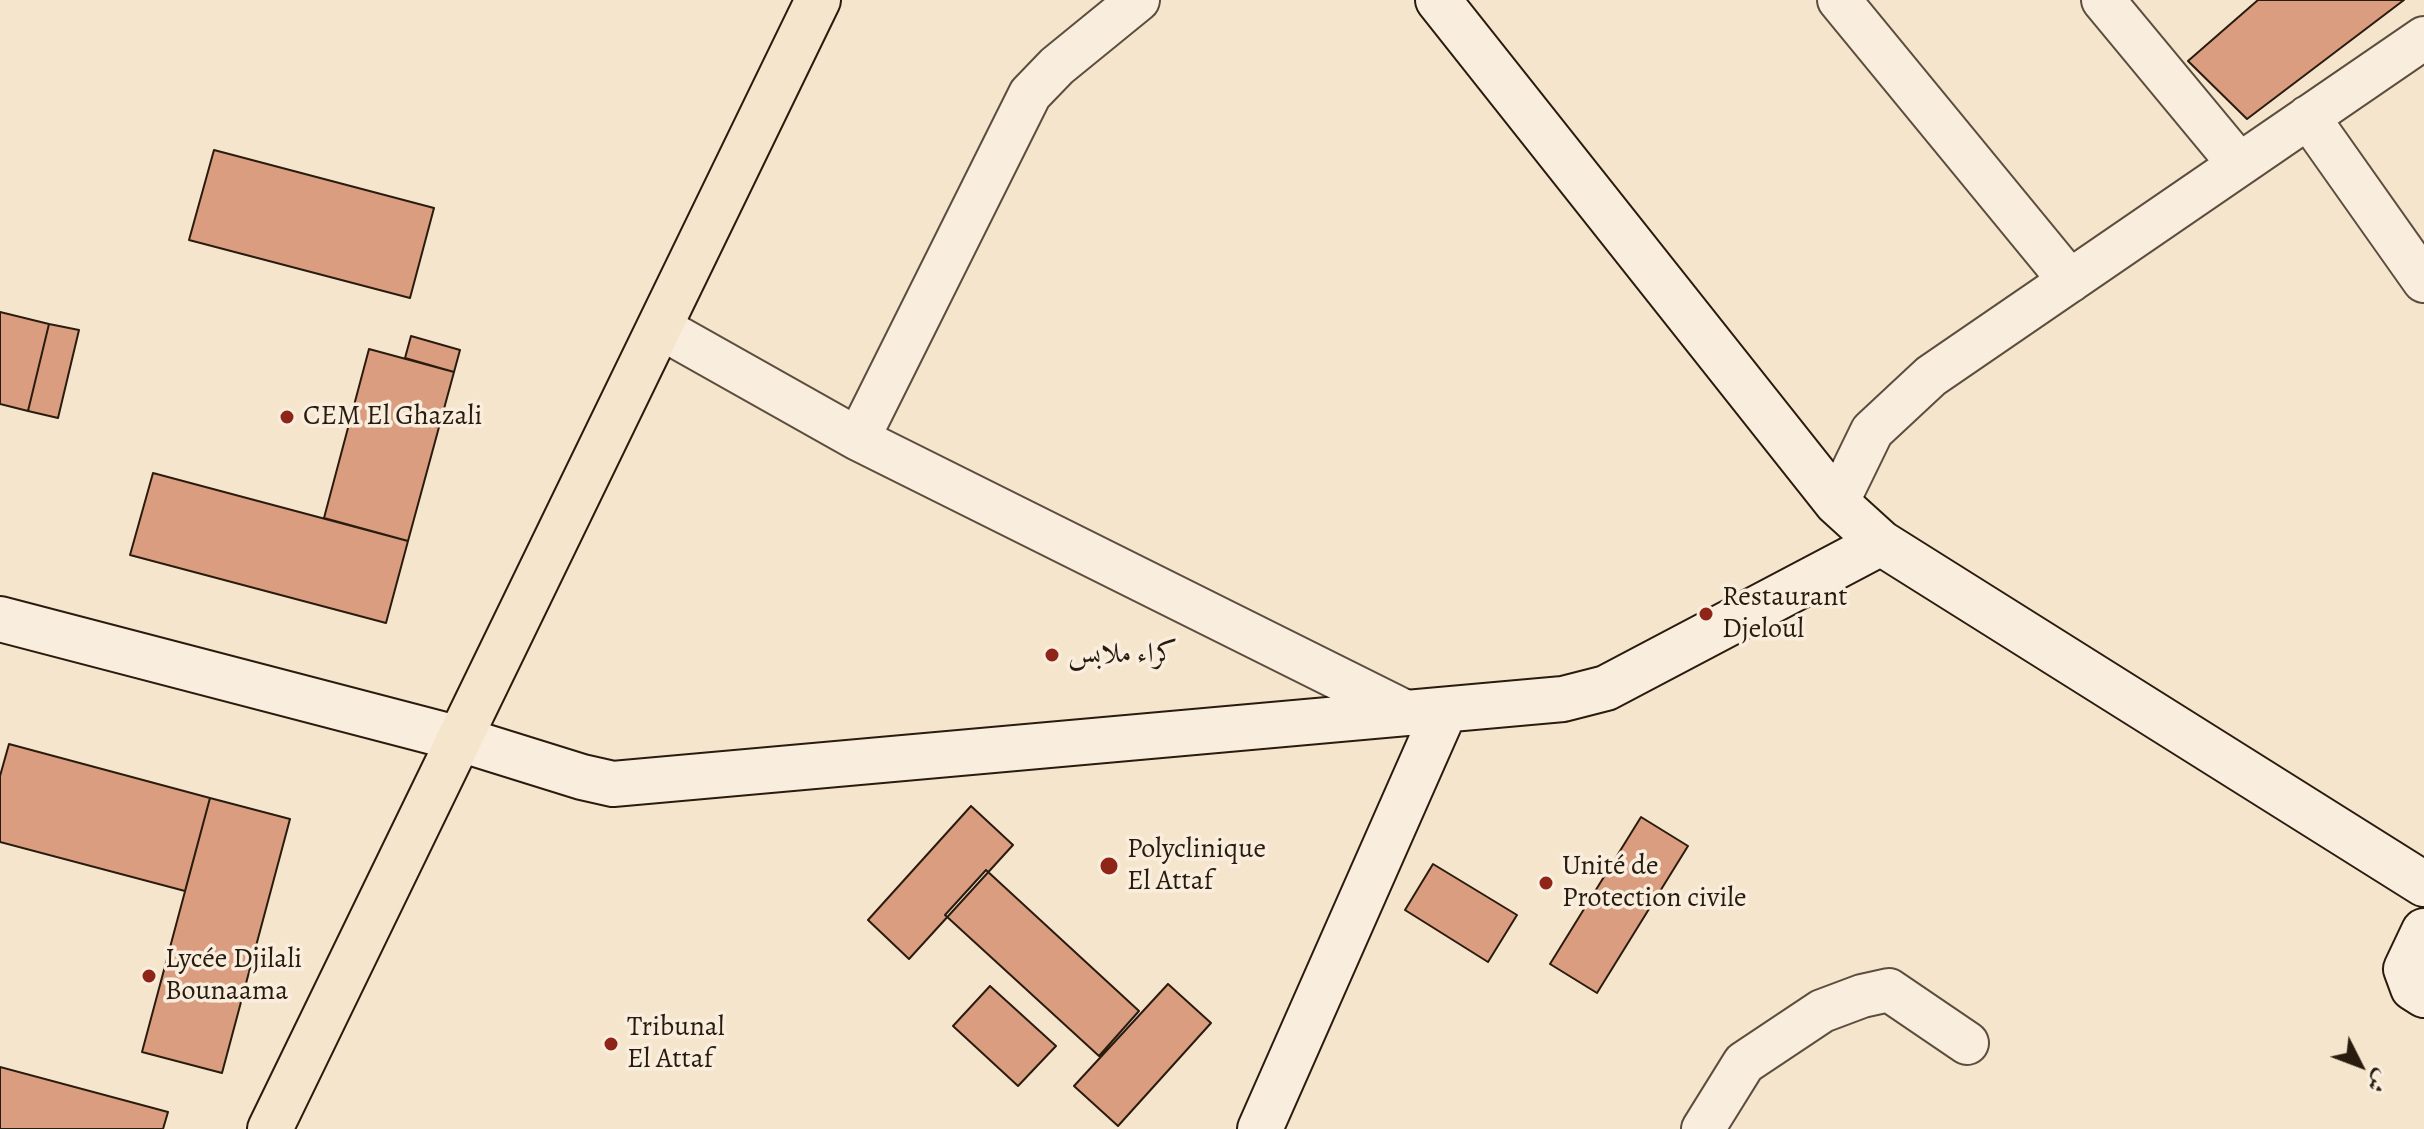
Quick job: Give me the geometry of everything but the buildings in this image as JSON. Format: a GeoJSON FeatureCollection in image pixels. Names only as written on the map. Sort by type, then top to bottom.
{"type":"FeatureCollection","features":[{"type":"Feature","properties":{"kind":"main road"},"geometry":{"type":"LineString","coordinates":[[275,1127],[818,0]]}},
{"type":"Feature","properties":{"kind":"street"},"geometry":{"type":"LineString","coordinates":[[858,439],[1030,94],[1057,66],[1138,0]]}},
{"type":"Feature","properties":{"kind":"street"},"geometry":{"type":"LineString","coordinates":[[1438,0],[1837,503],[1881,543],[2424,884]]}},
{"type":"Feature","properties":{"kind":"street"},"geometry":{"type":"LineString","coordinates":[[1839,0],[2070,281]]}},
{"type":"Feature","properties":{"kind":"street"},"geometry":{"type":"LineString","coordinates":[[2103,0],[2239,164]]}},
{"type":"Feature","properties":{"kind":"street"},"geometry":{"type":"LineString","coordinates":[[1837,503],[1872,431],[1931,376],[2424,38]]}},
{"type":"Feature","properties":{"kind":"street"},"geometry":{"type":"LineString","coordinates":[[2308,117],[2424,281]]}},
{"type":"Feature","properties":{"kind":"street"},"geometry":{"type":"LineString","coordinates":[[659,327],[858,439],[1427,712]]}},
{"type":"Feature","properties":{"kind":"street"},"geometry":{"type":"LineString","coordinates":[[0,619],[460,739],[613,784],[1563,699],[1606,688],[1881,543]]}},
{"type":"Feature","properties":{"kind":"street"},"geometry":{"type":"LineString","coordinates":[[1228,1129],[1427,712]]}},
{"type":"Feature","properties":{"kind":"street"},"geometry":{"type":"LineString","coordinates":[[1260,1129],[1427,712]]}},
{"type":"Feature","properties":{"kind":"street"},"geometry":{"type":"LineString","coordinates":[[2424,931],[2406,969],[2413,988],[2424,995]]}},
{"type":"Feature","properties":{"kind":"street"},"geometry":{"type":"LineString","coordinates":[[1703,1129],[1744,1063],[1822,1011],[1862,996],[1889,990],[1967,1043]]}},
{"type":"Feature","properties":{"kind":"place","name":"CEM El Ghazali"},"geometry":{"type":"Point","coordinates":[287,417]}},
{"type":"Feature","properties":{"kind":"place","name":"Restaurant Djeloul"},"geometry":{"type":"Point","coordinates":[1706,614]}},
{"type":"Feature","properties":{"kind":"place","name":"كراء ملابس"},"geometry":{"type":"Point","coordinates":[1052,655]}},
{"type":"Feature","properties":{"kind":"place","name":"Polyclinique El Attaf"},"geometry":{"type":"Point","coordinates":[1109,866]}},
{"type":"Feature","properties":{"kind":"place","name":"Unité de Protection civile"},"geometry":{"type":"Point","coordinates":[1546,883]}},
{"type":"Feature","properties":{"kind":"place","name":"Lycée Djilali Bounaama"},"geometry":{"type":"Point","coordinates":[149,976]}},
{"type":"Feature","properties":{"kind":"place","name":"Tribunal El Attaf"},"geometry":{"type":"Point","coordinates":[611,1044]}}]}
